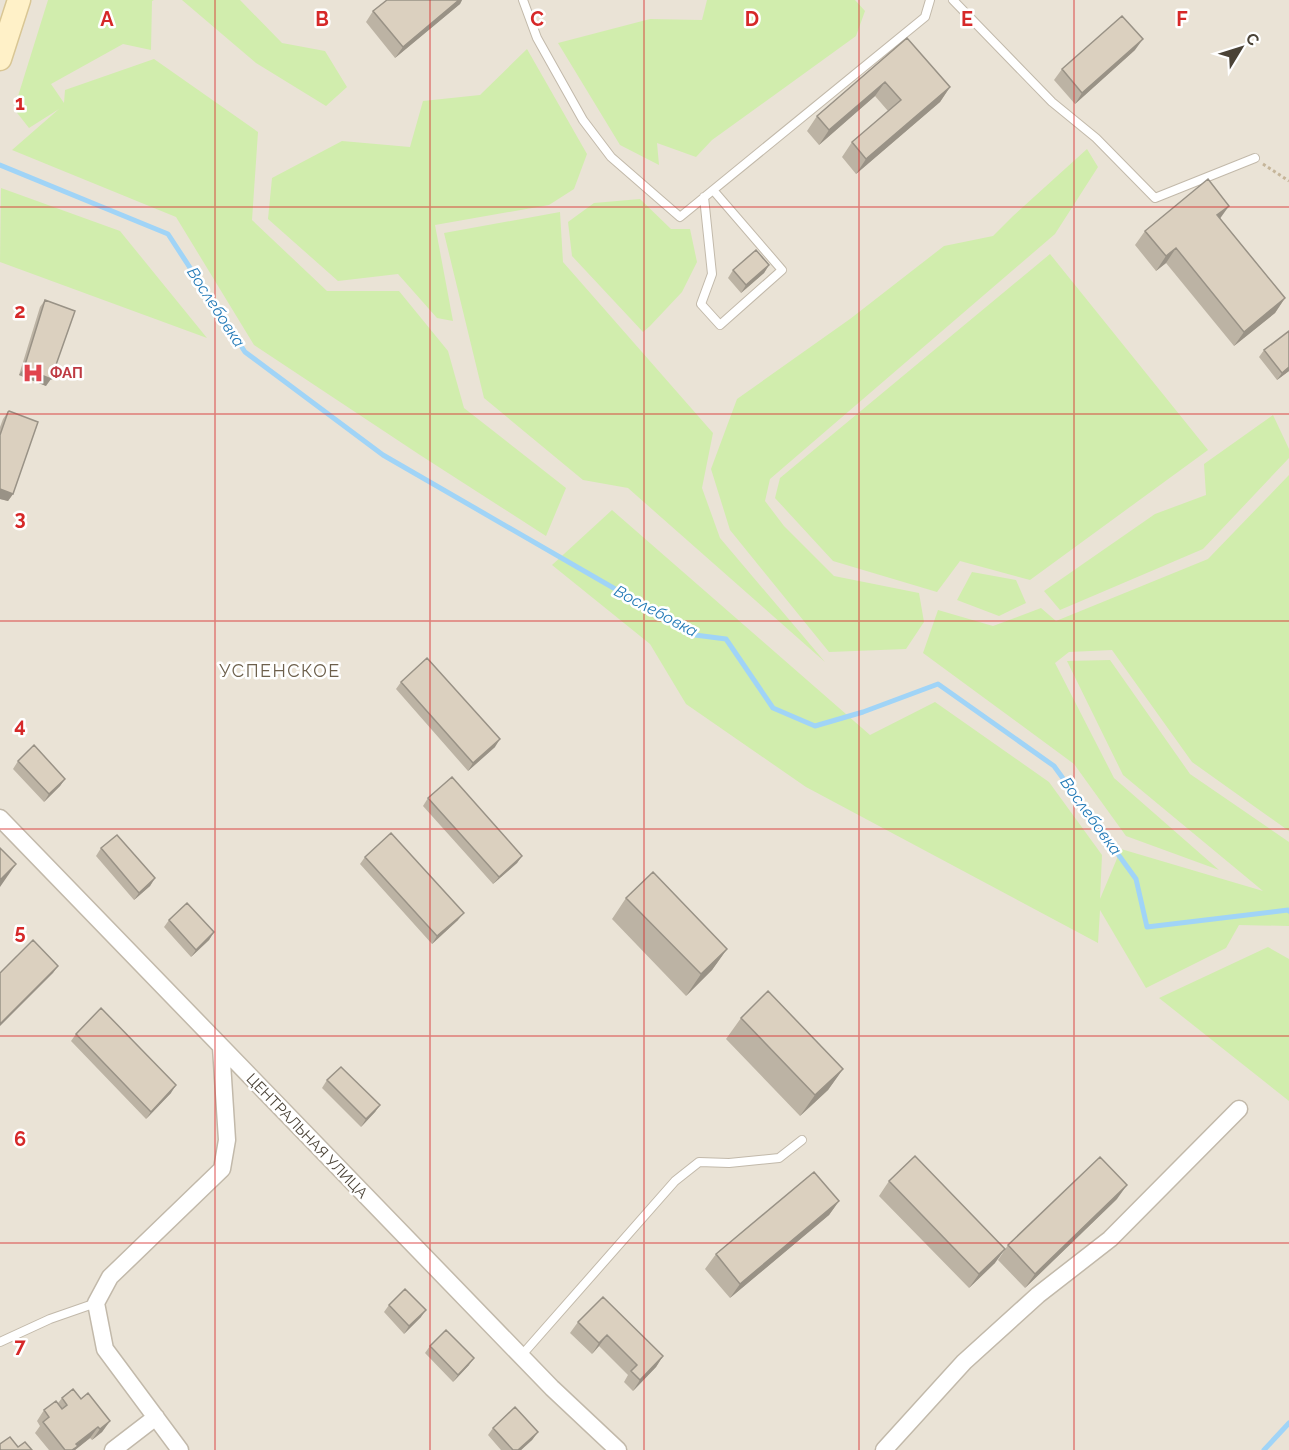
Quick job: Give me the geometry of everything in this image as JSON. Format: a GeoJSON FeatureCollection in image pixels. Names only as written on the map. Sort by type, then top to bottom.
{"type":"FeatureCollection","features":[{"type":"Feature","properties":{"kind":"main road"},"geometry":{"type":"LineString","coordinates":[[0,59],[19,0]]}},
{"type":"Feature","properties":{"kind":"street","name":"ЦЕНТРАЛЬНАЯ УЛИЦА"},"geometry":{"type":"LineString","coordinates":[[0,818],[552,1388],[618,1450]]}},
{"type":"Feature","properties":{"kind":"street"},"geometry":{"type":"LineString","coordinates":[[180,1450],[105,1349],[96,1303],[110,1277],[222,1169],[227,1140],[221,1047]]}},
{"type":"Feature","properties":{"kind":"street"},"geometry":{"type":"LineString","coordinates":[[884,1450],[964,1362],[1038,1295],[1110,1239],[1239,1109]]}},
{"type":"Feature","properties":{"kind":"street"},"geometry":{"type":"LineString","coordinates":[[114,1450],[156,1417]]}},
{"type":"Feature","properties":{"kind":"lane"},"geometry":{"type":"LineString","coordinates":[[524,0],[537,38],[583,120],[611,157],[680,217],[925,17],[930,0]]}},
{"type":"Feature","properties":{"kind":"lane"},"geometry":{"type":"LineString","coordinates":[[953,0],[1052,102],[1096,138],[1155,198],[1255,158]]}},
{"type":"Feature","properties":{"kind":"lane"},"geometry":{"type":"LineString","coordinates":[[704,197],[712,274],[701,304],[720,325],[782,270],[713,190]]}},
{"type":"Feature","properties":{"kind":"lane"},"geometry":{"type":"LineString","coordinates":[[521,1356],[675,1181],[699,1162],[729,1163],[779,1158],[802,1140]]}},
{"type":"Feature","properties":{"kind":"lane"},"geometry":{"type":"LineString","coordinates":[[0,1342],[50,1319],[96,1303]]}},
{"type":"Feature","properties":{"kind":"path"},"geometry":{"type":"LineString","coordinates":[[1255,158],[1289,181]]}},
{"type":"Feature","properties":{"kind":"shaded area","name":"УСПЕНСКОЕ"},"geometry":{"type":"Polygon","coordinates":[[[0,0],[1289,0],[1289,1450],[0,1450],[0,0]]]}},
{"type":"Feature","properties":{"kind":"green space"},"geometry":{"type":"Polygon","coordinates":[[[48,0],[154,0],[152,1],[151,50],[123,44],[51,84],[64,103],[65,90],[154,59],[258,132],[252,220],[327,291],[399,291],[448,351],[464,408],[566,488],[546,536],[254,345],[176,217],[12,150],[59,109],[29,128],[14,109],[48,0]]]}},
{"type":"Feature","properties":{"kind":"green space"},"geometry":{"type":"Polygon","coordinates":[[[182,0],[240,0],[282,43],[325,51],[347,87],[326,106],[256,63],[182,0]]]}},
{"type":"Feature","properties":{"kind":"green space"},"geometry":{"type":"Polygon","coordinates":[[[707,0],[855,0],[865,11],[856,36],[712,140],[696,157],[657,143],[659,165],[620,145],[558,43],[650,19],[702,20],[707,0]]]}},
{"type":"Feature","properties":{"kind":"green space"},"geometry":{"type":"Polygon","coordinates":[[[527,49],[587,154],[574,189],[549,205],[435,225],[453,321],[437,318],[398,274],[338,281],[268,219],[272,178],[342,141],[410,147],[423,101],[480,95],[527,49]]]}},
{"type":"Feature","properties":{"kind":"green space"},"geometry":{"type":"Polygon","coordinates":[[[1087,149],[1098,167],[1055,234],[770,479],[765,501],[784,526],[834,576],[919,593],[924,622],[906,649],[829,652],[730,530],[711,469],[737,399],[850,319],[944,246],[993,236],[1087,149]]]}},
{"type":"Feature","properties":{"kind":"green space"},"geometry":{"type":"Polygon","coordinates":[[[1,188],[120,231],[207,338],[0,262],[1,188]]]}},
{"type":"Feature","properties":{"kind":"green space"},"geometry":{"type":"Polygon","coordinates":[[[640,199],[671,229],[690,229],[697,262],[682,292],[643,332],[572,256],[568,222],[594,203],[640,199]]]}},
{"type":"Feature","properties":{"kind":"green space"},"geometry":{"type":"Polygon","coordinates":[[[560,212],[563,262],[713,433],[702,488],[720,538],[825,662],[628,488],[583,480],[484,398],[444,233],[560,212]]]}},
{"type":"Feature","properties":{"kind":"green space"},"geometry":{"type":"Polygon","coordinates":[[[1050,254],[1208,450],[1030,580],[960,561],[937,592],[833,561],[775,498],[780,478],[1050,254]]]}},
{"type":"Feature","properties":{"kind":"green space"},"geometry":{"type":"Polygon","coordinates":[[[1273,415],[1289,449],[1289,458],[1203,549],[1060,610],[1044,591],[1155,514],[1206,495],[1204,464],[1273,415]]]}},
{"type":"Feature","properties":{"kind":"green space"},"geometry":{"type":"Polygon","coordinates":[[[1289,475],[1289,831],[1192,762],[1112,650],[1069,652],[1055,663],[1114,778],[1219,870],[1126,836],[1074,764],[923,653],[938,610],[993,626],[1041,608],[1056,621],[1208,559],[1289,475]]]}},
{"type":"Feature","properties":{"kind":"green space"},"geometry":{"type":"Polygon","coordinates":[[[612,510],[870,735],[935,702],[1049,782],[1102,855],[1100,899],[1121,849],[1263,891],[1123,775],[1067,661],[1110,660],[1190,774],[1289,842],[1289,926],[1239,925],[1226,948],[1146,988],[1100,910],[1098,943],[806,787],[686,704],[650,644],[552,565],[612,510]]]}},
{"type":"Feature","properties":{"kind":"green space"},"geometry":{"type":"Polygon","coordinates":[[[972,572],[1016,580],[1026,603],[999,616],[957,600],[972,572]]]}},
{"type":"Feature","properties":{"kind":"green space"},"geometry":{"type":"Polygon","coordinates":[[[1268,947],[1289,959],[1289,1101],[1159,998],[1268,947]]]}},
{"type":"Feature","properties":{"kind":"building"},"geometry":{"type":"Polygon","coordinates":[[[387,0],[459,0],[403,47],[373,11],[387,0]]]}},
{"type":"Feature","properties":{"kind":"building"},"geometry":{"type":"Polygon","coordinates":[[[1122,16],[1143,39],[1082,93],[1062,69],[1122,16]]]}},
{"type":"Feature","properties":{"kind":"building"},"geometry":{"type":"Polygon","coordinates":[[[907,38],[950,87],[866,159],[852,142],[901,100],[885,82],[829,130],[817,116],[907,38]]]}},
{"type":"Feature","properties":{"kind":"building"},"geometry":{"type":"Polygon","coordinates":[[[1208,179],[1229,206],[1217,215],[1285,298],[1244,332],[1176,248],[1166,256],[1145,231],[1208,179]]]}},
{"type":"Feature","properties":{"kind":"building"},"geometry":{"type":"Polygon","coordinates":[[[756,250],[769,265],[746,285],[733,270],[756,250]]]}},
{"type":"Feature","properties":{"kind":"building"},"geometry":{"type":"Polygon","coordinates":[[[45,300],[75,311],[51,379],[24,368],[45,300]]]}},
{"type":"Feature","properties":{"kind":"building"},"geometry":{"type":"Polygon","coordinates":[[[1289,331],[1289,367],[1282,373],[1264,350],[1289,331]]]}},
{"type":"Feature","properties":{"kind":"building"},"geometry":{"type":"Polygon","coordinates":[[[9,411],[38,422],[13,494],[0,489],[0,435],[9,411]]]}},
{"type":"Feature","properties":{"kind":"building"},"geometry":{"type":"Polygon","coordinates":[[[427,658],[500,739],[473,763],[401,682],[427,658]]]}},
{"type":"Feature","properties":{"kind":"building"},"geometry":{"type":"Polygon","coordinates":[[[34,745],[65,779],[49,794],[18,761],[34,745]]]}},
{"type":"Feature","properties":{"kind":"building"},"geometry":{"type":"Polygon","coordinates":[[[452,777],[522,856],[499,877],[428,798],[452,777]]]}},
{"type":"Feature","properties":{"kind":"building"},"geometry":{"type":"Polygon","coordinates":[[[391,833],[464,913],[437,936],[365,857],[391,833]]]}},
{"type":"Feature","properties":{"kind":"building"},"geometry":{"type":"Polygon","coordinates":[[[117,835],[155,878],[139,893],[101,848],[117,835]]]}},
{"type":"Feature","properties":{"kind":"building"},"geometry":{"type":"Polygon","coordinates":[[[0,848],[16,864],[0,880],[0,848]]]}},
{"type":"Feature","properties":{"kind":"building"},"geometry":{"type":"Polygon","coordinates":[[[653,872],[727,949],[701,974],[626,898],[653,872]]]}},
{"type":"Feature","properties":{"kind":"building"},"geometry":{"type":"Polygon","coordinates":[[[187,903],[214,932],[196,950],[169,920],[187,903]]]}},
{"type":"Feature","properties":{"kind":"building"},"geometry":{"type":"Polygon","coordinates":[[[33,940],[58,966],[0,1024],[0,973],[33,940]]]}},
{"type":"Feature","properties":{"kind":"building"},"geometry":{"type":"Polygon","coordinates":[[[768,991],[843,1069],[815,1095],[741,1018],[768,991]]]}},
{"type":"Feature","properties":{"kind":"building"},"geometry":{"type":"Polygon","coordinates":[[[101,1008],[176,1085],[151,1112],[76,1034],[101,1008]]]}},
{"type":"Feature","properties":{"kind":"building"},"geometry":{"type":"Polygon","coordinates":[[[341,1067],[380,1105],[366,1119],[327,1080],[341,1067]]]}},
{"type":"Feature","properties":{"kind":"building"},"geometry":{"type":"Polygon","coordinates":[[[915,1156],[1005,1249],[979,1274],[889,1181],[915,1156]]]}},
{"type":"Feature","properties":{"kind":"building"},"geometry":{"type":"Polygon","coordinates":[[[1100,1157],[1127,1185],[1035,1274],[1008,1245],[1100,1157]]]}},
{"type":"Feature","properties":{"kind":"building"},"geometry":{"type":"Polygon","coordinates":[[[814,1172],[839,1201],[740,1284],[716,1254],[814,1172]]]}},
{"type":"Feature","properties":{"kind":"building"},"geometry":{"type":"Polygon","coordinates":[[[405,1289],[426,1310],[409,1326],[389,1305],[405,1289]]]}},
{"type":"Feature","properties":{"kind":"building"},"geometry":{"type":"Polygon","coordinates":[[[603,1297],[663,1356],[640,1380],[631,1371],[637,1365],[607,1335],[599,1343],[578,1322],[603,1297]]]}},
{"type":"Feature","properties":{"kind":"building"},"geometry":{"type":"Polygon","coordinates":[[[446,1330],[474,1358],[458,1375],[430,1346],[446,1330]]]}},
{"type":"Feature","properties":{"kind":"building"},"geometry":{"type":"Polygon","coordinates":[[[73,1389],[81,1399],[88,1393],[110,1421],[100,1429],[98,1427],[76,1444],[78,1446],[72,1450],[65,1450],[43,1422],[49,1417],[44,1410],[56,1401],[62,1409],[67,1405],[62,1398],[73,1389]]]}},
{"type":"Feature","properties":{"kind":"building"},"geometry":{"type":"Polygon","coordinates":[[[515,1407],[538,1432],[518,1450],[513,1450],[493,1428],[515,1407]]]}},
{"type":"Feature","properties":{"kind":"building"},"geometry":{"type":"Polygon","coordinates":[[[10,1437],[18,1447],[25,1442],[32,1450],[1,1450],[0,1444],[10,1437]]]}},
{"type":"Feature","properties":{"kind":"waterway","name":"Вослебовка"},"geometry":{"type":"LineString","coordinates":[[0,165],[168,234],[245,352],[383,455],[695,635],[726,639],[773,708],[815,726],[863,712],[938,684],[1054,766],[1136,879],[1147,927],[1289,911]]}},
{"type":"Feature","properties":{"kind":"waterway"},"geometry":{"type":"LineString","coordinates":[[1264,1450],[1289,1423]]}},
{"type":"Feature","properties":{"kind":"place","name":"ФАП"},"geometry":{"type":"Point","coordinates":[33,373]}},
{"type":"Feature","properties":{"kind":"district","name":"УСПЕНСКОЕ"},"geometry":{"type":"Point","coordinates":[280,670]}}]}
